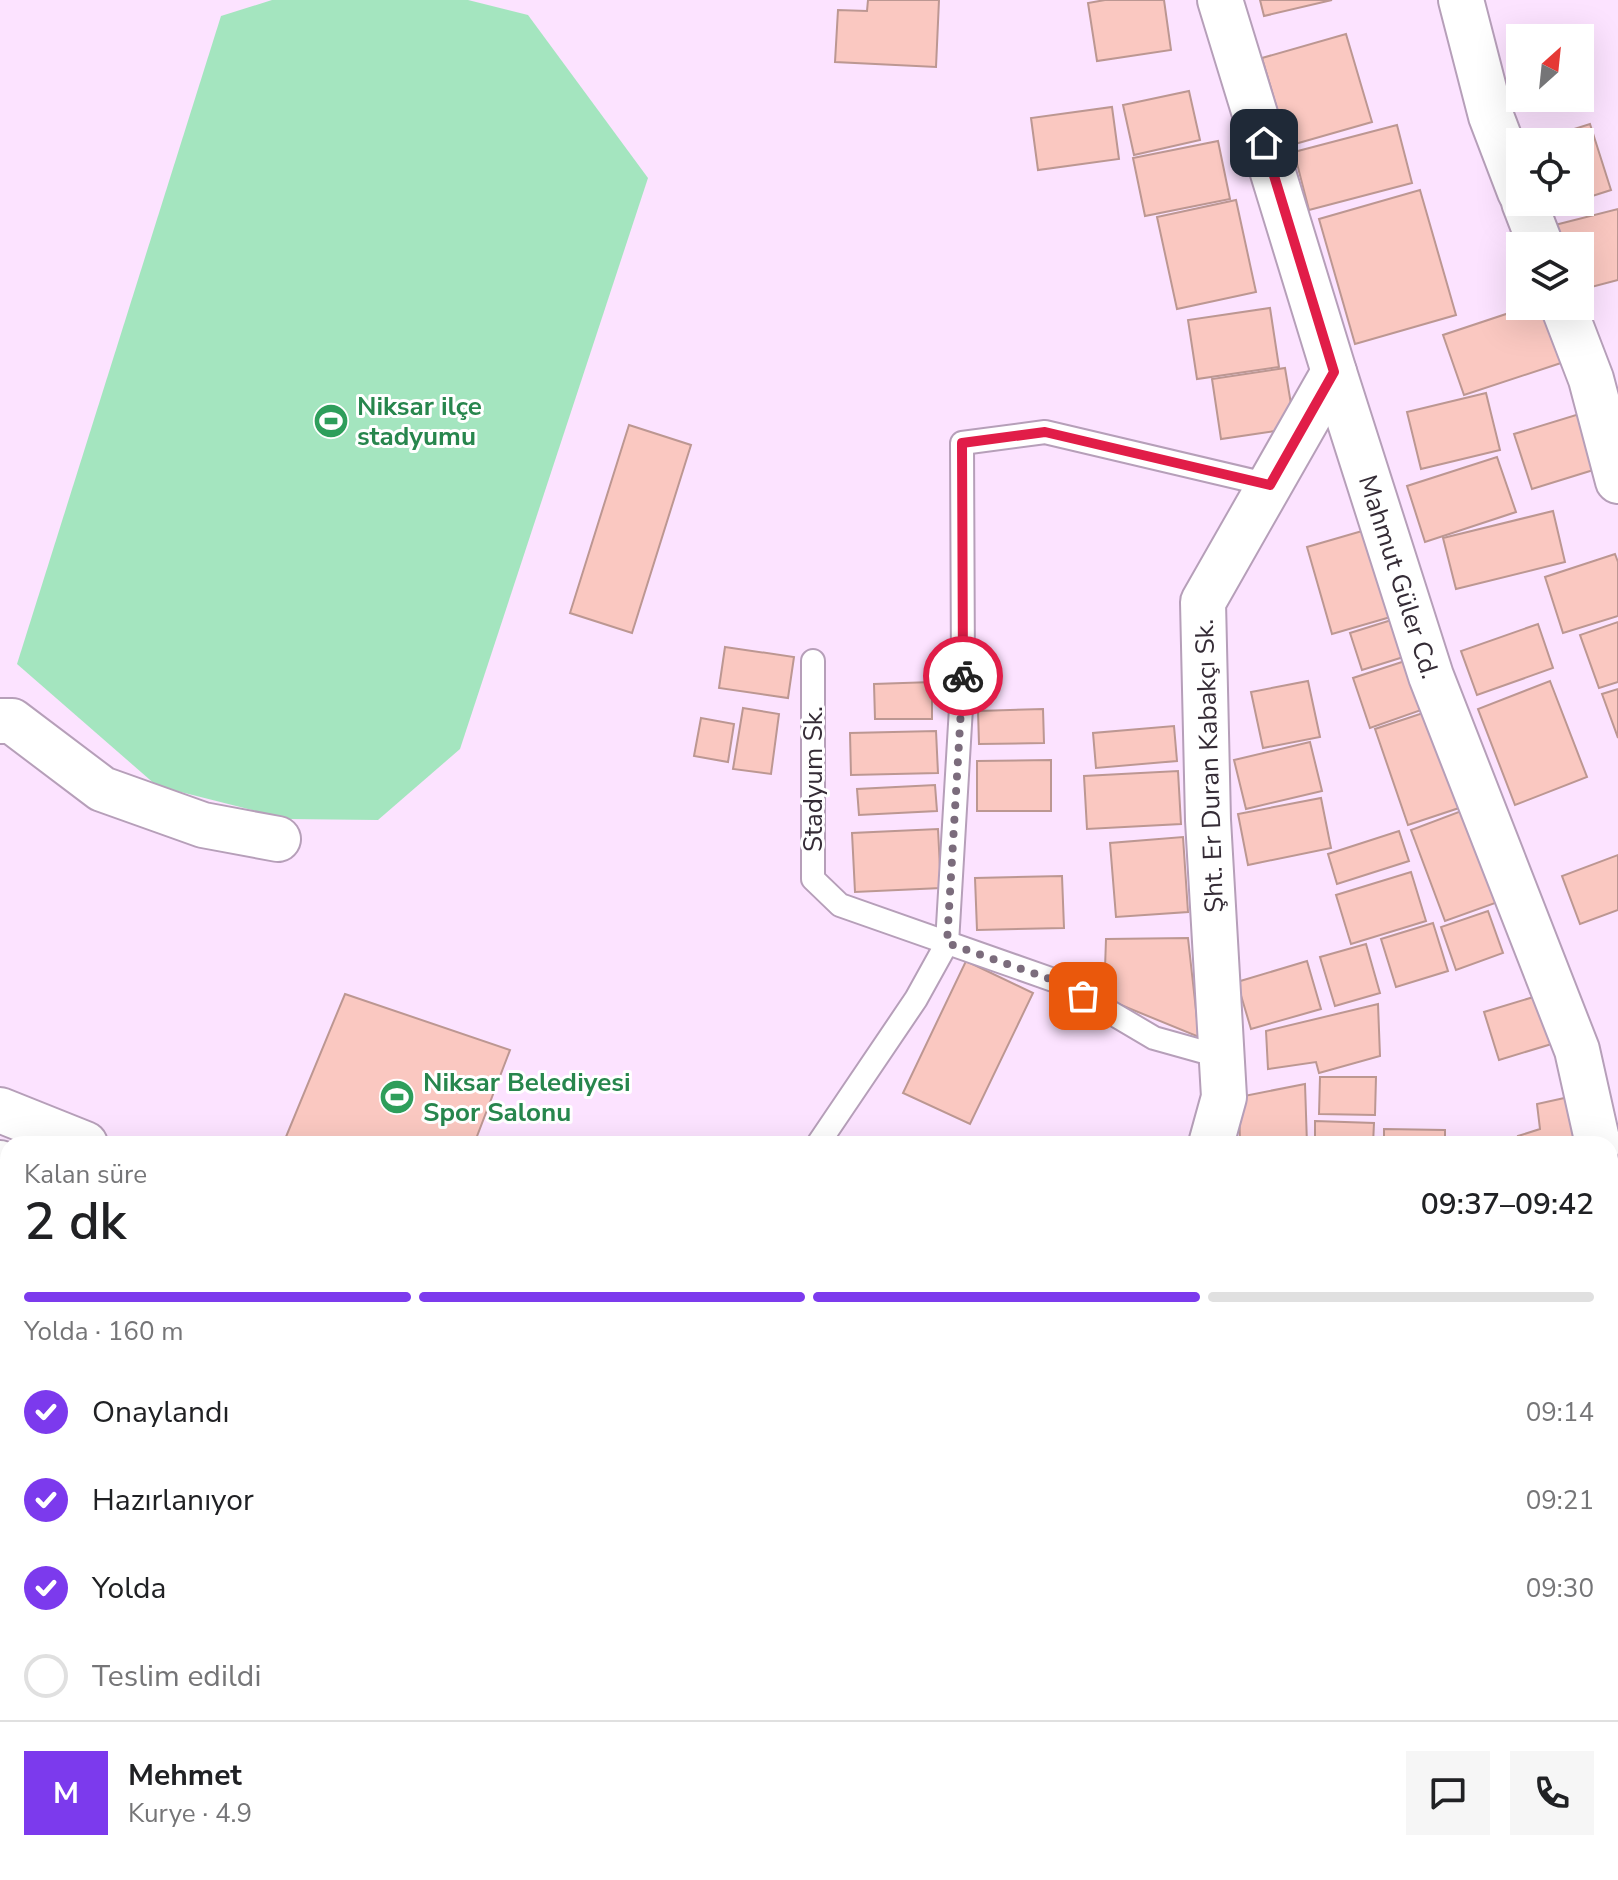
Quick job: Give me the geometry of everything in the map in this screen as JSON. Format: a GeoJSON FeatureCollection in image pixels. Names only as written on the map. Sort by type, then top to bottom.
{"type":"FeatureCollection","features":[{"type":"Feature","properties":{"kind":"street","name":"Mahmut Güler Cd."},"geometry":{"type":"LineString","coordinates":[[1220,0],[1431,676],[1577,1050],[1596,1136]]}},
{"type":"Feature","properties":{"kind":"street"},"geometry":{"type":"LineString","coordinates":[[1461,0],[1491,116],[1506,155]]}},
{"type":"Feature","properties":{"kind":"street"},"geometry":{"type":"LineString","coordinates":[[1568,320],[1591,379],[1618,481]]}},
{"type":"Feature","properties":{"kind":"street","name":"Şht. Er Duran Kabakçı Sk."},"geometry":{"type":"LineString","coordinates":[[1213,1136],[1224,1097],[1208,820],[1203,602],[1334,372]]}},
{"type":"Feature","properties":{"kind":"street"},"geometry":{"type":"LineString","coordinates":[[0,721],[12,721],[102,789],[203,825],[278,839]]}},
{"type":"Feature","properties":{"kind":"street"},"geometry":{"type":"LineString","coordinates":[[0,1110],[65,1136]]}},
{"type":"Feature","properties":{"kind":"lane"},"geometry":{"type":"LineString","coordinates":[[823,1136],[916,999],[947,943],[963,674],[962,443],[1045,432],[1270,485]]}},
{"type":"Feature","properties":{"kind":"lane","name":"Stadyum Sk."},"geometry":{"type":"LineString","coordinates":[[813,661],[813,879],[840,905],[1059,982],[1154,1038],[1222,1057]]}},
{"type":"Feature","properties":{"kind":"green space","name":"Niksar ilçe stadyumu"},"geometry":{"type":"Polygon","coordinates":[[[272,0],[468,0],[528,15],[648,178],[460,749],[378,820],[288,819],[157,786],[17,664],[221,16],[272,0]]]}},
{"type":"Feature","properties":{"kind":"building"},"geometry":{"type":"Polygon","coordinates":[[[868,0],[939,0],[936,67],[835,62],[838,10],[867,11],[868,0]]]}},
{"type":"Feature","properties":{"kind":"building"},"geometry":{"type":"Polygon","coordinates":[[[1164,0],[1171,50],[1097,61],[1088,3],[1164,0]]]}},
{"type":"Feature","properties":{"kind":"building"},"geometry":{"type":"Polygon","coordinates":[[[1260,0],[1332,0],[1264,16],[1260,0]]]}},
{"type":"Feature","properties":{"kind":"building"},"geometry":{"type":"Polygon","coordinates":[[[1346,34],[1372,122],[1288,146],[1262,58],[1346,34]]]}},
{"type":"Feature","properties":{"kind":"building"},"geometry":{"type":"Polygon","coordinates":[[[1189,91],[1200,140],[1134,155],[1123,105],[1189,91]]]}},
{"type":"Feature","properties":{"kind":"building"},"geometry":{"type":"Polygon","coordinates":[[[1112,107],[1119,159],[1038,170],[1031,118],[1112,107]]]}},
{"type":"Feature","properties":{"kind":"building"},"geometry":{"type":"Polygon","coordinates":[[[1397,125],[1412,183],[1309,210],[1294,152],[1397,125]]]}},
{"type":"Feature","properties":{"kind":"building"},"geometry":{"type":"Polygon","coordinates":[[[1594,137],[1611,190],[1594,195],[1594,137]]]}},
{"type":"Feature","properties":{"kind":"building"},"geometry":{"type":"Polygon","coordinates":[[[1218,141],[1230,199],[1145,216],[1133,158],[1218,141]]]}},
{"type":"Feature","properties":{"kind":"building"},"geometry":{"type":"Polygon","coordinates":[[[1420,190],[1456,315],[1355,344],[1319,219],[1420,190]]]}},
{"type":"Feature","properties":{"kind":"building"},"geometry":{"type":"Polygon","coordinates":[[[1236,200],[1256,292],[1177,309],[1157,217],[1236,200]]]}},
{"type":"Feature","properties":{"kind":"building"},"geometry":{"type":"Polygon","coordinates":[[[1618,209],[1618,280],[1594,286],[1594,232],[1548,232],[1547,227],[1618,209]]]}},
{"type":"Feature","properties":{"kind":"building"},"geometry":{"type":"Polygon","coordinates":[[[1270,308],[1279,367],[1197,379],[1188,320],[1270,308]]]}},
{"type":"Feature","properties":{"kind":"building"},"geometry":{"type":"Polygon","coordinates":[[[1506,314],[1506,320],[1556,320],[1570,360],[1464,395],[1443,335],[1506,314]]]}},
{"type":"Feature","properties":{"kind":"building"},"geometry":{"type":"Polygon","coordinates":[[[1285,368],[1295,428],[1221,439],[1212,379],[1285,368]]]}},
{"type":"Feature","properties":{"kind":"building"},"geometry":{"type":"Polygon","coordinates":[[[1486,393],[1500,450],[1421,469],[1407,412],[1486,393]]]}},
{"type":"Feature","properties":{"kind":"building"},"geometry":{"type":"Polygon","coordinates":[[[1586,412],[1603,467],[1532,489],[1514,434],[1586,412]]]}},
{"type":"Feature","properties":{"kind":"building"},"geometry":{"type":"Polygon","coordinates":[[[629,425],[691,445],[632,633],[570,613],[629,425]]]}},
{"type":"Feature","properties":{"kind":"building"},"geometry":{"type":"Polygon","coordinates":[[[1497,457],[1516,512],[1425,542],[1407,486],[1497,457]]]}},
{"type":"Feature","properties":{"kind":"building"},"geometry":{"type":"Polygon","coordinates":[[[1553,511],[1565,562],[1456,589],[1443,538],[1553,511]]]}},
{"type":"Feature","properties":{"kind":"building"},"geometry":{"type":"Polygon","coordinates":[[[1369,529],[1394,616],[1332,634],[1307,547],[1369,529]]]}},
{"type":"Feature","properties":{"kind":"building"},"geometry":{"type":"Polygon","coordinates":[[[1615,554],[1618,562],[1618,616],[1563,633],[1545,577],[1615,554]]]}},
{"type":"Feature","properties":{"kind":"building"},"geometry":{"type":"Polygon","coordinates":[[[1401,617],[1413,654],[1362,670],[1350,633],[1401,617]]]}},
{"type":"Feature","properties":{"kind":"building"},"geometry":{"type":"Polygon","coordinates":[[[1618,622],[1618,682],[1599,688],[1580,635],[1618,622]]]}},
{"type":"Feature","properties":{"kind":"building"},"geometry":{"type":"Polygon","coordinates":[[[1538,624],[1553,668],[1477,695],[1461,651],[1538,624]]]}},
{"type":"Feature","properties":{"kind":"building"},"geometry":{"type":"Polygon","coordinates":[[[725,647],[794,657],[788,698],[719,688],[725,647]]]}},
{"type":"Feature","properties":{"kind":"building"},"geometry":{"type":"Polygon","coordinates":[[[1411,659],[1427,708],[1370,728],[1353,678],[1411,659]]]}},
{"type":"Feature","properties":{"kind":"building"},"geometry":{"type":"Polygon","coordinates":[[[1308,681],[1320,737],[1263,748],[1251,692],[1308,681]]]}},
{"type":"Feature","properties":{"kind":"building"},"geometry":{"type":"Polygon","coordinates":[[[1550,681],[1587,777],[1515,805],[1478,709],[1550,681]]]}},
{"type":"Feature","properties":{"kind":"building"},"geometry":{"type":"Polygon","coordinates":[[[932,682],[932,719],[875,719],[874,684],[932,682]]]}},
{"type":"Feature","properties":{"kind":"building"},"geometry":{"type":"Polygon","coordinates":[[[1618,689],[1618,738],[1602,694],[1618,689]]]}},
{"type":"Feature","properties":{"kind":"building"},"geometry":{"type":"Polygon","coordinates":[[[743,708],[779,714],[771,774],[733,769],[743,708]]]}},
{"type":"Feature","properties":{"kind":"building"},"geometry":{"type":"Polygon","coordinates":[[[1043,709],[1044,743],[979,744],[978,711],[1043,709]]]}},
{"type":"Feature","properties":{"kind":"building"},"geometry":{"type":"Polygon","coordinates":[[[1426,712],[1459,808],[1408,825],[1375,729],[1426,712]]]}},
{"type":"Feature","properties":{"kind":"building"},"geometry":{"type":"Polygon","coordinates":[[[701,718],[734,724],[728,762],[694,756],[701,718]]]}},
{"type":"Feature","properties":{"kind":"building"},"geometry":{"type":"Polygon","coordinates":[[[1174,726],[1177,761],[1096,768],[1093,733],[1174,726]]]}},
{"type":"Feature","properties":{"kind":"building"},"geometry":{"type":"Polygon","coordinates":[[[936,731],[938,773],[851,775],[850,733],[936,731]]]}},
{"type":"Feature","properties":{"kind":"building"},"geometry":{"type":"Polygon","coordinates":[[[1310,742],[1322,791],[1246,809],[1234,760],[1310,742]]]}},
{"type":"Feature","properties":{"kind":"building"},"geometry":{"type":"Polygon","coordinates":[[[1051,760],[1051,811],[977,811],[977,761],[1051,760]]]}},
{"type":"Feature","properties":{"kind":"building"},"geometry":{"type":"Polygon","coordinates":[[[1178,771],[1181,824],[1087,829],[1084,776],[1178,771]]]}},
{"type":"Feature","properties":{"kind":"building"},"geometry":{"type":"Polygon","coordinates":[[[935,785],[937,811],[859,815],[857,789],[935,785]]]}},
{"type":"Feature","properties":{"kind":"building"},"geometry":{"type":"Polygon","coordinates":[[[1321,798],[1331,848],[1248,865],[1238,814],[1321,798]]]}},
{"type":"Feature","properties":{"kind":"building"},"geometry":{"type":"Polygon","coordinates":[[[1464,810],[1498,902],[1445,921],[1411,830],[1464,810]]]}},
{"type":"Feature","properties":{"kind":"building"},"geometry":{"type":"Polygon","coordinates":[[[938,829],[941,888],[855,892],[852,833],[938,829]]]}},
{"type":"Feature","properties":{"kind":"building"},"geometry":{"type":"Polygon","coordinates":[[[1399,831],[1409,861],[1337,884],[1328,854],[1399,831]]]}},
{"type":"Feature","properties":{"kind":"building"},"geometry":{"type":"Polygon","coordinates":[[[1183,837],[1188,912],[1116,917],[1110,843],[1183,837]]]}},
{"type":"Feature","properties":{"kind":"building"},"geometry":{"type":"Polygon","coordinates":[[[1618,855],[1618,910],[1580,924],[1562,876],[1618,855]]]}},
{"type":"Feature","properties":{"kind":"building"},"geometry":{"type":"Polygon","coordinates":[[[1411,872],[1426,921],[1351,944],[1336,895],[1411,872]]]}},
{"type":"Feature","properties":{"kind":"building"},"geometry":{"type":"Polygon","coordinates":[[[1062,876],[1064,928],[977,930],[975,878],[1062,876]]]}},
{"type":"Feature","properties":{"kind":"building"},"geometry":{"type":"Polygon","coordinates":[[[1488,911],[1503,953],[1456,970],[1441,927],[1488,911]]]}},
{"type":"Feature","properties":{"kind":"building"},"geometry":{"type":"Polygon","coordinates":[[[1433,923],[1448,971],[1396,987],[1381,939],[1433,923]]]}},
{"type":"Feature","properties":{"kind":"building"},"geometry":{"type":"Polygon","coordinates":[[[1188,938],[1199,1037],[1104,998],[1106,939],[1188,938]]]}},
{"type":"Feature","properties":{"kind":"building"},"geometry":{"type":"Polygon","coordinates":[[[1366,944],[1380,993],[1335,1006],[1320,957],[1366,944]]]}},
{"type":"Feature","properties":{"kind":"building"},"geometry":{"type":"Polygon","coordinates":[[[966,961],[1033,993],[970,1124],[903,1093],[966,961]]]}},
{"type":"Feature","properties":{"kind":"building"},"geometry":{"type":"Polygon","coordinates":[[[1307,961],[1321,1009],[1251,1029],[1237,982],[1307,961]]]}},
{"type":"Feature","properties":{"kind":"building","name":"Niksar Belediyesi Spor Salonu"},"geometry":{"type":"Polygon","coordinates":[[[345,994],[510,1050],[477,1136],[286,1136],[345,994]]]}},
{"type":"Feature","properties":{"kind":"building"},"geometry":{"type":"Polygon","coordinates":[[[1540,995],[1555,1043],[1499,1060],[1484,1012],[1540,995]]]}},
{"type":"Feature","properties":{"kind":"building"},"geometry":{"type":"Polygon","coordinates":[[[1378,1004],[1380,1056],[1319,1073],[1316,1062],[1268,1069],[1266,1031],[1378,1004]]]}},
{"type":"Feature","properties":{"kind":"building"},"geometry":{"type":"Polygon","coordinates":[[[1320,1077],[1376,1077],[1375,1115],[1319,1114],[1320,1077]]]}},
{"type":"Feature","properties":{"kind":"building"},"geometry":{"type":"Polygon","coordinates":[[[1305,1084],[1307,1136],[1240,1136],[1239,1097],[1305,1084]]]}},
{"type":"Feature","properties":{"kind":"building"},"geometry":{"type":"Polygon","coordinates":[[[1569,1097],[1579,1136],[1518,1136],[1540,1129],[1537,1104],[1569,1097]]]}},
{"type":"Feature","properties":{"kind":"building"},"geometry":{"type":"Polygon","coordinates":[[[1315,1121],[1374,1123],[1373,1136],[1315,1136],[1315,1121]]]}},
{"type":"Feature","properties":{"kind":"building"},"geometry":{"type":"Polygon","coordinates":[[[1384,1129],[1445,1130],[1445,1136],[1384,1136],[1384,1129]]]}},
{"type":"Feature","properties":{"kind":"way so far"},"geometry":{"type":"LineString","coordinates":[[963,676],[947,943],[1059,982],[1083,996]]}},
{"type":"Feature","properties":{"kind":"place","name":"Niksar ilçe stadyumu"},"geometry":{"type":"Point","coordinates":[331,421]}},
{"type":"Feature","properties":{"kind":"place","name":"Niksar Belediyesi Spor Salonu"},"geometry":{"type":"Point","coordinates":[397,1097]}},
{"type":"Feature","properties":{"kind":"route"},"geometry":{"type":"LineString","coordinates":[[963,676],[962,443],[1045,432],[1270,485],[1334,372],[1264,143]]}}]}
